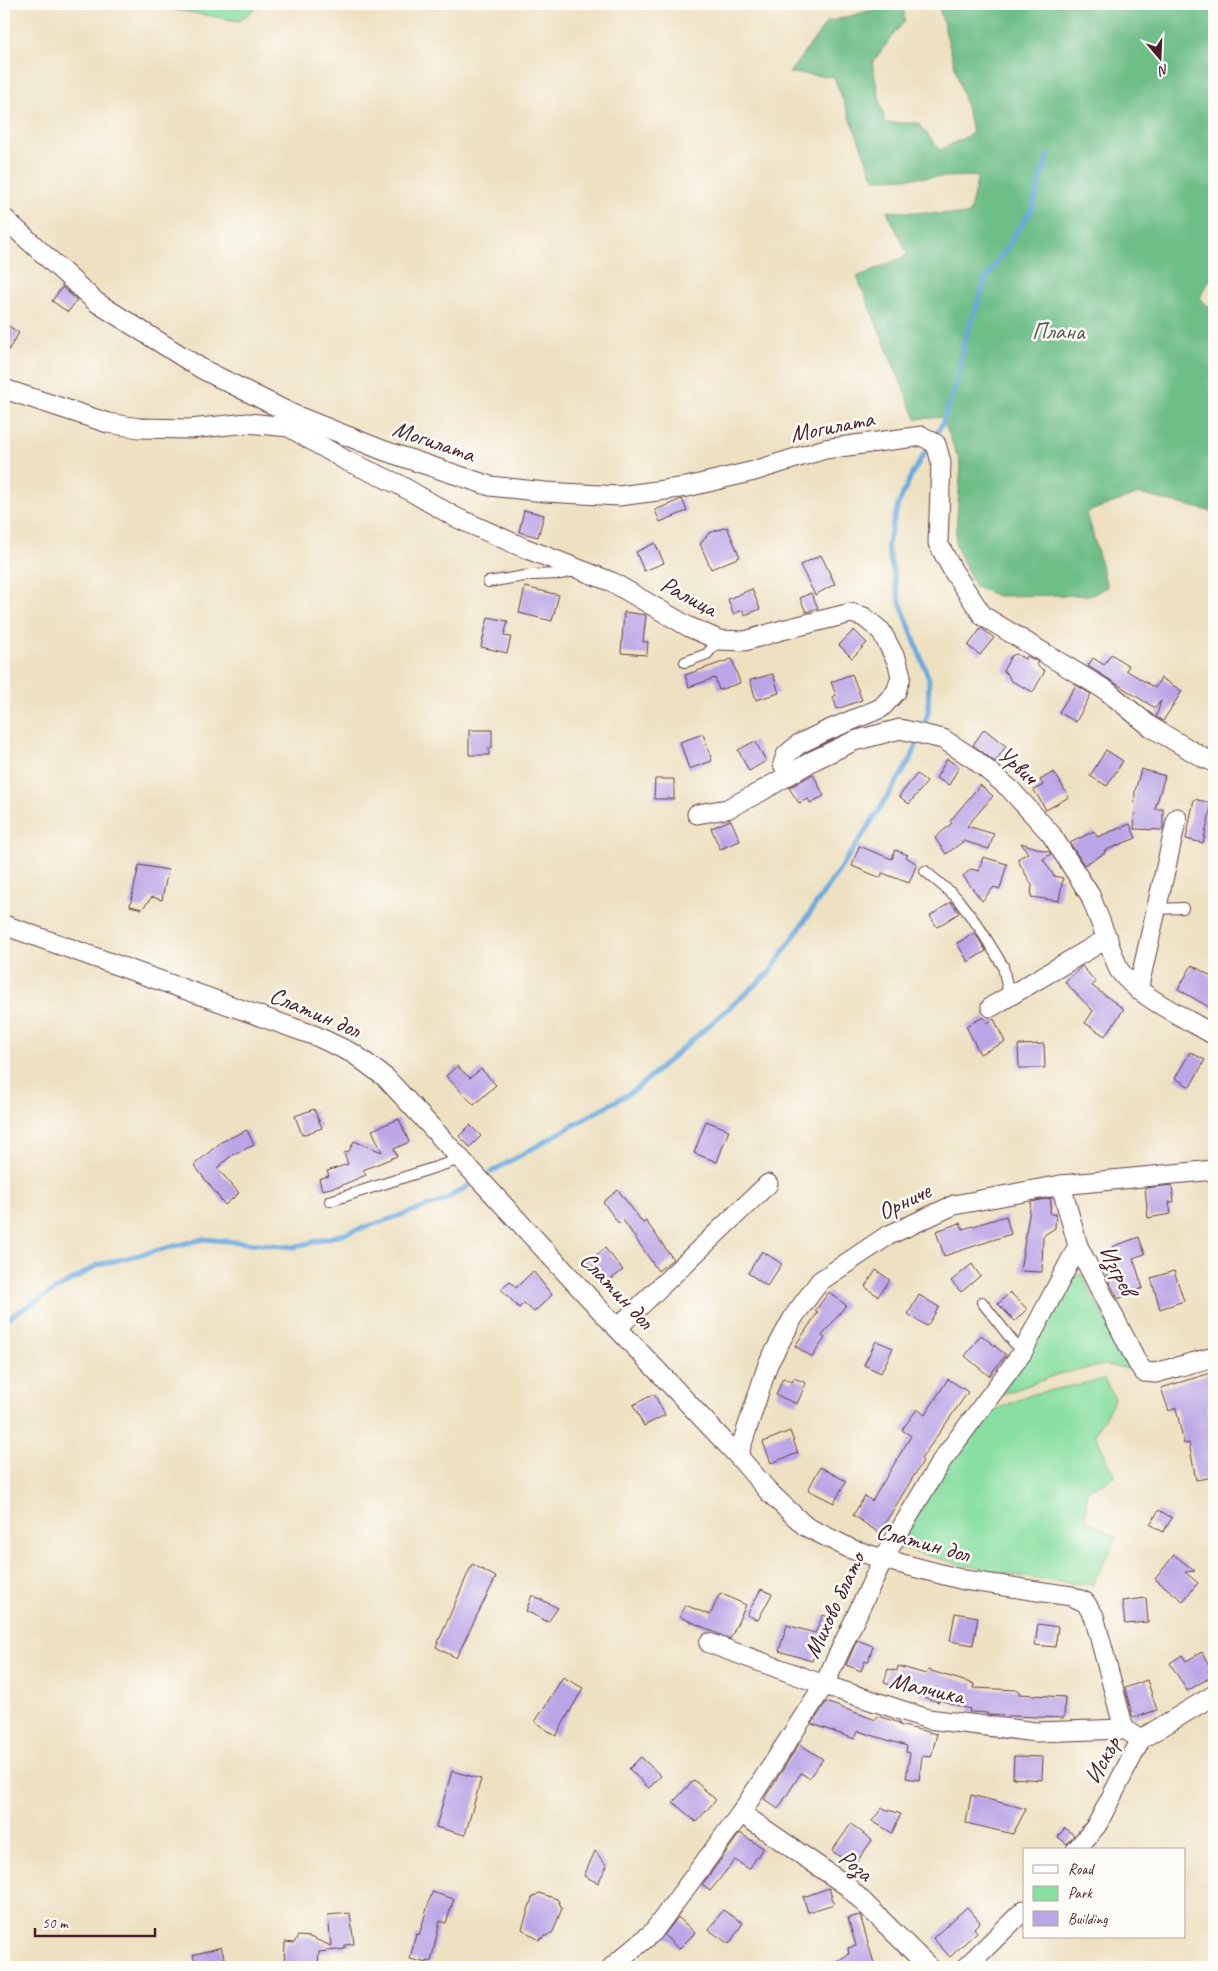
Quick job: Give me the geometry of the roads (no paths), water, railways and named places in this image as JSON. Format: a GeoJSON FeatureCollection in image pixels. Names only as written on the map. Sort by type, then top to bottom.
{"type":"FeatureCollection","features":[{"type":"Feature","properties":{"kind":"street"},"geometry":{"type":"LineString","coordinates":[[4,218],[96,302],[202,369],[291,421]]}},
{"type":"Feature","properties":{"kind":"street"},"geometry":{"type":"LineString","coordinates":[[4,389],[108,423],[139,428],[190,430],[248,423],[291,421]]}},
{"type":"Feature","properties":{"kind":"street","name":"Ралица"},"geometry":{"type":"LineString","coordinates":[[291,421],[345,460],[398,484],[455,517],[522,547],[612,582],[689,627],[719,640],[745,641],[851,613],[864,617],[881,631],[897,661],[900,676],[896,692],[881,708],[799,744],[786,755],[784,764],[789,774]]}},
{"type":"Feature","properties":{"kind":"street","name":"Могилата"},"geometry":{"type":"LineString","coordinates":[[291,421],[490,486],[545,492],[619,496],[687,487],[754,471],[825,449],[922,436],[936,444],[941,462],[938,543],[953,571],[983,616],[1107,691],[1151,727],[1214,762]]}},
{"type":"Feature","properties":{"kind":"street","name":"Урвич"},"geometry":{"type":"LineString","coordinates":[[697,814],[727,809],[814,760],[854,741],[900,729],[943,739],[974,759],[1010,789],[1051,834],[1090,895],[1119,970],[1126,980],[1138,990],[1214,1036]]}},
{"type":"Feature","properties":{"kind":"street"},"geometry":{"type":"LineString","coordinates":[[1138,990],[1177,818]]}},
{"type":"Feature","properties":{"kind":"street","name":"Слатин дол"},"geometry":{"type":"LineString","coordinates":[[4,925],[316,1036],[354,1054],[386,1078],[738,1456],[769,1492],[805,1526],[851,1548],[883,1559],[964,1580],[1071,1596],[1085,1602],[1094,1616],[1124,1729]]}},
{"type":"Feature","properties":{"kind":"street"},"geometry":{"type":"LineString","coordinates":[[991,1007],[1108,938]]}},
{"type":"Feature","properties":{"kind":"street","name":"Орниче"},"geometry":{"type":"LineString","coordinates":[[738,1456],[768,1364],[794,1316],[820,1281],[887,1236],[954,1205],[1061,1185],[1214,1170]]}},
{"type":"Feature","properties":{"kind":"street"},"geometry":{"type":"LineString","coordinates":[[617,1328],[768,1184]]}},
{"type":"Feature","properties":{"kind":"street","name":"Изгрев"},"geometry":{"type":"LineString","coordinates":[[1061,1185],[1078,1246],[1138,1364],[1144,1372],[1155,1373],[1214,1357]]}},
{"type":"Feature","properties":{"kind":"street","name":"Михово блато"},"geometry":{"type":"LineString","coordinates":[[612,1967],[653,1932],[742,1813],[824,1685],[883,1559],[940,1463],[1022,1353],[1078,1246]]}},
{"type":"Feature","properties":{"kind":"street","name":"Малчика"},"geometry":{"type":"LineString","coordinates":[[709,1643],[824,1685],[928,1719],[1036,1732],[1124,1729]]}},
{"type":"Feature","properties":{"kind":"street","name":"Искър"},"geometry":{"type":"LineString","coordinates":[[1078,1848],[1097,1825],[1141,1739],[1214,1695]]}},
{"type":"Feature","properties":{"kind":"street"},"geometry":{"type":"LineString","coordinates":[[1124,1729],[1141,1739]]}},
{"type":"Feature","properties":{"kind":"street","name":"Роза"},"geometry":{"type":"LineString","coordinates":[[742,1813],[847,1886],[929,1967]]}},
{"type":"Feature","properties":{"kind":"street"},"geometry":{"type":"LineString","coordinates":[[966,1967],[1023,1911]]}},
{"type":"Feature","properties":{"kind":"lane"},"geometry":{"type":"LineString","coordinates":[[488,582],[581,570]]}},
{"type":"Feature","properties":{"kind":"lane"},"geometry":{"type":"LineString","coordinates":[[685,662],[707,654],[719,640]]}},
{"type":"Feature","properties":{"kind":"lane"},"geometry":{"type":"LineString","coordinates":[[926,872],[956,897],[979,927],[1003,966],[1009,996]]}},
{"type":"Feature","properties":{"kind":"lane"},"geometry":{"type":"LineString","coordinates":[[1156,909],[1183,908]]}},
{"type":"Feature","properties":{"kind":"lane"},"geometry":{"type":"LineString","coordinates":[[330,1201],[461,1159]]}},
{"type":"Feature","properties":{"kind":"lane"},"geometry":{"type":"LineString","coordinates":[[982,1302],[1022,1353]]}},
{"type":"Feature","properties":{"kind":"waterway"},"geometry":{"type":"LineString","coordinates":[[491,1172],[635,1090],[769,973],[863,835],[911,759],[928,713],[929,679],[900,602],[887,546],[898,505],[912,474],[942,424],[957,381],[964,342],[986,279],[1032,209],[1048,155]]}},
{"type":"Feature","properties":{"kind":"waterway"},"geometry":{"type":"LineString","coordinates":[[4,1320],[98,1265],[203,1239],[294,1247],[344,1234],[441,1202],[468,1186]]}},
{"type":"Feature","properties":{"kind":"park label","name":"Плана"},"geometry":{"type":"Point","coordinates":[1058,331]}}]}
